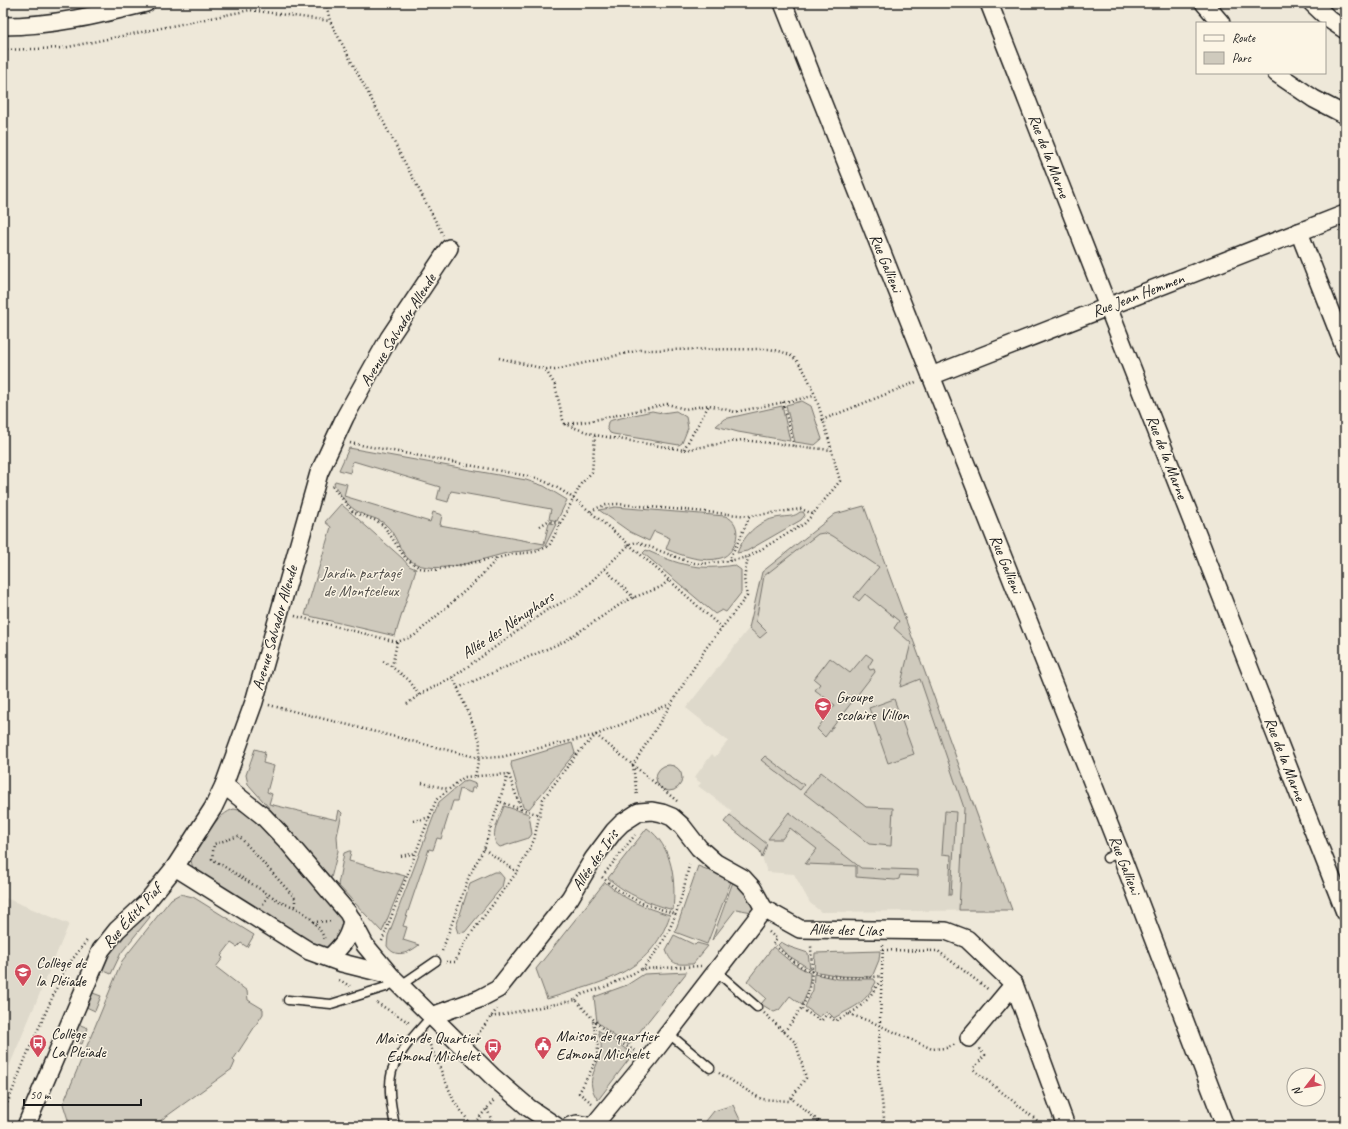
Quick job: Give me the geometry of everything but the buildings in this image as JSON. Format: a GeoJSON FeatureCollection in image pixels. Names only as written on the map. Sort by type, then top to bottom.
{"type":"FeatureCollection","features":[{"type":"Feature","properties":{"kind":"street"},"geometry":{"type":"LineString","coordinates":[[3,26],[44,24],[86,18],[146,3]]}},
{"type":"Feature","properties":{"kind":"street","name":"Rue Gallieni"},"geometry":{"type":"LineString","coordinates":[[783,3],[931,376],[1114,855],[1224,1126]]}},
{"type":"Feature","properties":{"kind":"street","name":"Rue de la Marne"},"geometry":{"type":"LineString","coordinates":[[989,3],[1345,912]]}},
{"type":"Feature","properties":{"kind":"street"},"geometry":{"type":"LineString","coordinates":[[1204,3],[1220,22]]}},
{"type":"Feature","properties":{"kind":"street"},"geometry":{"type":"LineString","coordinates":[[1312,3],[1330,20],[1345,30]]}},
{"type":"Feature","properties":{"kind":"street"},"geometry":{"type":"LineString","coordinates":[[1277,74],[1314,99],[1345,115]]}},
{"type":"Feature","properties":{"kind":"street","name":"Rue Jean Hemmen"},"geometry":{"type":"LineString","coordinates":[[931,376],[1345,214]]}},
{"type":"Feature","properties":{"kind":"street"},"geometry":{"type":"LineString","coordinates":[[1299,232],[1345,349]]}},
{"type":"Feature","properties":{"kind":"street","name":"Avenue Salvador Allende"},"geometry":{"type":"LineString","coordinates":[[224,785],[254,702],[319,473],[334,440],[389,338],[449,248]]}},
{"type":"Feature","properties":{"kind":"street"},"geometry":{"type":"LineString","coordinates":[[224,785],[263,816],[395,981],[505,1088],[556,1126]]}},
{"type":"Feature","properties":{"kind":"street","name":"Rue Édith Piaf"},"geometry":{"type":"LineString","coordinates":[[31,1124],[101,950],[117,930],[145,904],[175,867],[204,825],[224,785]]}},
{"type":"Feature","properties":{"kind":"street","name":"Allée des Iris"},"geometry":{"type":"LineString","coordinates":[[432,1016],[479,999],[498,988],[570,898],[594,859],[614,831],[639,812],[652,811],[662,813],[682,826],[699,848],[716,863],[743,878],[753,889],[760,915]]}},
{"type":"Feature","properties":{"kind":"street"},"geometry":{"type":"LineString","coordinates":[[175,867],[309,952],[340,948],[351,931],[344,919]]}},
{"type":"Feature","properties":{"kind":"street"},"geometry":{"type":"LineString","coordinates":[[593,1126],[603,1112],[650,1057],[760,915]]}},
{"type":"Feature","properties":{"kind":"street","name":"Allée des Lilas"},"geometry":{"type":"LineString","coordinates":[[760,915],[800,929],[946,931],[967,939],[1014,984],[1066,1126]]}},
{"type":"Feature","properties":{"kind":"street"},"geometry":{"type":"LineString","coordinates":[[327,950],[395,981]]}},
{"type":"Feature","properties":{"kind":"street"},"geometry":{"type":"LineString","coordinates":[[969,1038],[1014,984]]}},
{"type":"Feature","properties":{"kind":"street"},"geometry":{"type":"LineString","coordinates":[[570,1126],[577,1124],[588,1126]]}},
{"type":"Feature","properties":{"kind":"lane"},"geometry":{"type":"LineString","coordinates":[[288,1000],[331,1004],[386,987],[395,981],[436,962]]}},
{"type":"Feature","properties":{"kind":"lane"},"geometry":{"type":"LineString","coordinates":[[716,970],[757,1007]]}},
{"type":"Feature","properties":{"kind":"lane"},"geometry":{"type":"LineString","coordinates":[[395,1126],[390,1099],[392,1071],[404,1050],[432,1016]]}},
{"type":"Feature","properties":{"kind":"lane"},"geometry":{"type":"LineString","coordinates":[[668,1033],[710,1068]]}},
{"type":"Feature","properties":{"kind":"path"},"geometry":{"type":"LineString","coordinates":[[326,3],[330,21],[449,248]]}},
{"type":"Feature","properties":{"kind":"path"},"geometry":{"type":"LineString","coordinates":[[3,50],[63,48],[250,10],[330,21]]}},
{"type":"Feature","properties":{"kind":"path"},"geometry":{"type":"LineString","coordinates":[[499,358],[545,370],[555,370],[640,350],[769,349],[782,351],[796,360],[807,376],[840,480],[804,524],[748,557],[729,561],[700,564],[689,562],[637,542],[630,544]]}},
{"type":"Feature","properties":{"kind":"path"},"geometry":{"type":"LineString","coordinates":[[545,370],[555,385],[564,424]]}},
{"type":"Feature","properties":{"kind":"path"},"geometry":{"type":"LineString","coordinates":[[822,420],[931,376]]}},
{"type":"Feature","properties":{"kind":"path"},"geometry":{"type":"LineString","coordinates":[[564,424],[590,421],[667,404],[685,408],[709,405],[735,412],[814,396]]}},
{"type":"Feature","properties":{"kind":"path"},"geometry":{"type":"LineString","coordinates":[[783,402],[794,446]]}},
{"type":"Feature","properties":{"kind":"path"},"geometry":{"type":"LineString","coordinates":[[684,450],[709,405]]}},
{"type":"Feature","properties":{"kind":"path"},"geometry":{"type":"LineString","coordinates":[[564,424],[595,435],[684,450],[742,440],[831,450]]}},
{"type":"Feature","properties":{"kind":"path"},"geometry":{"type":"LineString","coordinates":[[319,473],[353,512],[384,526],[406,559],[412,564],[428,570],[435,570],[543,550],[549,546],[581,484],[592,472],[595,435]]}},
{"type":"Feature","properties":{"kind":"path"},"geometry":{"type":"LineString","coordinates":[[334,440],[533,477],[549,482],[574,499],[630,544],[722,628]]}},
{"type":"Feature","properties":{"kind":"path"},"geometry":{"type":"LineString","coordinates":[[590,512],[597,507],[607,504],[618,504],[750,516],[800,509],[813,514]]}},
{"type":"Feature","properties":{"kind":"path"},"geometry":{"type":"LineString","coordinates":[[729,561],[750,516]]}},
{"type":"Feature","properties":{"kind":"path"},"geometry":{"type":"LineString","coordinates":[[540,526],[548,521],[561,523]]}},
{"type":"Feature","properties":{"kind":"path","name":"Allée des Nénuphars"},"geometry":{"type":"LineString","coordinates":[[408,704],[419,695],[453,677],[547,610],[577,595],[630,544]]}},
{"type":"Feature","properties":{"kind":"path"},"geometry":{"type":"LineString","coordinates":[[680,805],[633,765],[706,648],[747,596],[744,579],[748,557]]}},
{"type":"Feature","properties":{"kind":"path"},"geometry":{"type":"LineString","coordinates":[[280,612],[397,642],[414,636],[475,582],[498,558]]}},
{"type":"Feature","properties":{"kind":"path"},"geometry":{"type":"LineString","coordinates":[[605,569],[634,598]]}},
{"type":"Feature","properties":{"kind":"path","name":"Allée des Nénuphars"},"geometry":{"type":"LineString","coordinates":[[458,688],[565,641],[627,600],[661,587],[669,580]]}},
{"type":"Feature","properties":{"kind":"path"},"geometry":{"type":"LineString","coordinates":[[392,667],[397,642]]}},
{"type":"Feature","properties":{"kind":"path"},"geometry":{"type":"LineString","coordinates":[[383,661],[409,680],[419,695]]}},
{"type":"Feature","properties":{"kind":"path"},"geometry":{"type":"LineString","coordinates":[[453,677],[480,741],[479,758],[475,776]]}},
{"type":"Feature","properties":{"kind":"path"},"geometry":{"type":"LineString","coordinates":[[254,702],[479,758],[508,756],[596,735],[671,704]]}},
{"type":"Feature","properties":{"kind":"path"},"geometry":{"type":"LineString","coordinates":[[436,962],[455,962],[464,943],[517,872],[534,840],[543,799],[576,755],[596,735]]}},
{"type":"Feature","properties":{"kind":"path"},"geometry":{"type":"LineString","coordinates":[[508,774],[521,809]]}},
{"type":"Feature","properties":{"kind":"path"},"geometry":{"type":"LineString","coordinates":[[380,947],[431,817],[436,800],[464,777],[508,774]]}},
{"type":"Feature","properties":{"kind":"path"},"geometry":{"type":"LineString","coordinates":[[436,962],[442,952],[469,876],[484,849],[501,802],[508,774]]}},
{"type":"Feature","properties":{"kind":"path"},"geometry":{"type":"LineString","coordinates":[[422,783],[450,789]]}},
{"type":"Feature","properties":{"kind":"path"},"geometry":{"type":"LineString","coordinates":[[501,802],[540,815]]}},
{"type":"Feature","properties":{"kind":"path"},"geometry":{"type":"LineString","coordinates":[[412,821],[431,817]]}},
{"type":"Feature","properties":{"kind":"path"},"geometry":{"type":"LineString","coordinates":[[296,906],[295,898],[239,836],[214,844],[212,859],[284,904],[296,906],[320,929],[327,950]]}},
{"type":"Feature","properties":{"kind":"path"},"geometry":{"type":"LineString","coordinates":[[642,970],[663,944],[676,914],[692,854],[699,848]]}},
{"type":"Feature","properties":{"kind":"path"},"geometry":{"type":"LineString","coordinates":[[484,849],[517,872]]}},
{"type":"Feature","properties":{"kind":"path"},"geometry":{"type":"LineString","coordinates":[[401,856],[417,853]]}},
{"type":"Feature","properties":{"kind":"path"},"geometry":{"type":"LineString","coordinates":[[602,877],[617,890],[637,902],[676,914]]}},
{"type":"Feature","properties":{"kind":"path"},"geometry":{"type":"LineString","coordinates":[[760,915],[777,939],[773,944],[792,960],[812,972],[881,978]]}},
{"type":"Feature","properties":{"kind":"path"},"geometry":{"type":"LineString","coordinates":[[313,922],[344,919]]}},
{"type":"Feature","properties":{"kind":"path"},"geometry":{"type":"LineString","coordinates":[[784,1032],[802,1009],[811,986],[812,972],[810,930]]}},
{"type":"Feature","properties":{"kind":"path"},"geometry":{"type":"LineString","coordinates":[[3,1114],[65,969],[90,936]]}},
{"type":"Feature","properties":{"kind":"path"},"geometry":{"type":"LineString","coordinates":[[885,1126],[878,1068],[883,950],[938,951],[1001,1000]]}},
{"type":"Feature","properties":{"kind":"path"},"geometry":{"type":"LineString","coordinates":[[490,1017],[576,1000],[580,995],[608,986],[642,970],[703,966],[716,970]]}},
{"type":"Feature","properties":{"kind":"path"},"geometry":{"type":"LineString","coordinates":[[335,977],[420,1029],[430,1042],[454,1101],[472,1126],[505,1088]]}},
{"type":"Feature","properties":{"kind":"path"},"geometry":{"type":"LineString","coordinates":[[802,1009],[821,1021],[827,1014],[835,1021],[856,1010],[868,999],[881,978]]}},
{"type":"Feature","properties":{"kind":"path"},"geometry":{"type":"LineString","coordinates":[[576,1000],[593,1020],[616,1039],[650,1057]]}},
{"type":"Feature","properties":{"kind":"path"},"geometry":{"type":"LineString","coordinates":[[710,1068],[761,1099],[789,1101],[806,1078],[796,1043],[757,1007]]}},
{"type":"Feature","properties":{"kind":"path"},"geometry":{"type":"LineString","coordinates":[[849,1014],[932,1049],[946,1048],[969,1038],[984,1055],[973,1069],[1044,1126]]}},
{"type":"Feature","properties":{"kind":"path"},"geometry":{"type":"LineString","coordinates":[[593,1020],[598,1048],[596,1061],[579,1093],[603,1112]]}},
{"type":"Feature","properties":{"kind":"path"},"geometry":{"type":"LineString","coordinates":[[791,1098],[824,1126]]}},
{"type":"Feature","properties":{"kind":"path"},"geometry":{"type":"LineString","coordinates":[[487,1109],[494,1126]]}},
{"type":"Feature","properties":{"kind":"shaded area","name":"Groupe scolaire Villon"},"geometry":{"type":"Polygon","coordinates":[[[864,506],[1012,910],[821,912],[810,903],[794,874],[767,872],[760,851],[724,822],[732,811],[698,786],[701,783],[694,778],[712,754],[715,757],[728,741],[686,708],[749,628],[762,572],[835,514],[864,506]]]}},
{"type":"Feature","properties":{"kind":"shaded area","name":"Collège de la Pléiade"},"geometry":{"type":"Polygon","coordinates":[[[3,897],[69,924],[3,1081],[3,897]]]}},
{"type":"Feature","properties":{"kind":"green space"},"geometry":{"type":"Polygon","coordinates":[[[802,401],[811,406],[822,439],[815,445],[795,442],[786,405],[802,401]]]}},
{"type":"Feature","properties":{"kind":"green space"},"geometry":{"type":"Polygon","coordinates":[[[782,406],[790,441],[738,432],[716,426],[724,419],[782,406]]]}},
{"type":"Feature","properties":{"kind":"green space"},"geometry":{"type":"Polygon","coordinates":[[[652,411],[662,413],[676,411],[686,417],[688,428],[682,443],[679,445],[613,434],[610,433],[607,428],[608,422],[612,420],[652,411]]]}},
{"type":"Feature","properties":{"kind":"green space"},"geometry":{"type":"Polygon","coordinates":[[[349,448],[526,480],[544,486],[567,500],[557,521],[549,519],[551,509],[451,491],[448,502],[437,499],[440,487],[353,461],[350,473],[339,470],[349,448]]]}},
{"type":"Feature","properties":{"kind":"green space"},"geometry":{"type":"Polygon","coordinates":[[[335,481],[347,484],[344,496],[430,522],[433,512],[442,515],[440,525],[544,544],[549,523],[556,524],[545,546],[540,548],[512,552],[460,565],[446,567],[421,566],[407,558],[385,524],[379,520],[360,513],[348,504],[336,488],[334,484],[335,481]]]}},
{"type":"Feature","properties":{"kind":"green space","name":"Jardin partagé de Montceleux"},"geometry":{"type":"Polygon","coordinates":[[[341,504],[409,566],[416,569],[395,636],[305,615],[331,527],[325,522],[341,504]]]}},
{"type":"Feature","properties":{"kind":"green space"},"geometry":{"type":"Polygon","coordinates":[[[864,506],[1012,910],[959,910],[964,808],[920,679],[900,687],[911,643],[894,628],[899,621],[865,594],[859,601],[854,597],[879,567],[833,536],[824,533],[818,534],[764,576],[756,621],[767,632],[760,638],[749,628],[762,572],[835,514],[864,506]]]}},
{"type":"Feature","properties":{"kind":"green space"},"geometry":{"type":"Polygon","coordinates":[[[615,507],[725,516],[735,525],[737,531],[735,544],[727,555],[721,558],[707,560],[686,556],[666,549],[670,538],[654,531],[649,541],[630,532],[599,510],[615,507]]]}},
{"type":"Feature","properties":{"kind":"green space"},"geometry":{"type":"Polygon","coordinates":[[[800,512],[803,512],[805,515],[801,520],[747,551],[737,553],[744,539],[760,524],[774,518],[794,516],[800,512]]]}},
{"type":"Feature","properties":{"kind":"green space"},"geometry":{"type":"Polygon","coordinates":[[[646,550],[669,560],[699,567],[721,567],[734,565],[741,570],[741,593],[726,612],[722,610],[715,614],[643,553],[646,550]]]}},
{"type":"Feature","properties":{"kind":"green space"},"geometry":{"type":"Polygon","coordinates":[[[866,654],[873,659],[868,667],[870,670],[874,669],[875,672],[825,737],[817,729],[835,705],[815,690],[820,684],[814,679],[830,658],[850,673],[866,654]]]}},
{"type":"Feature","properties":{"kind":"green space"},"geometry":{"type":"Polygon","coordinates":[[[894,699],[914,754],[888,763],[869,708],[894,699]]]}},
{"type":"Feature","properties":{"kind":"green space"},"geometry":{"type":"Polygon","coordinates":[[[572,743],[575,753],[529,809],[523,807],[511,765],[512,761],[572,743]]]}},
{"type":"Feature","properties":{"kind":"green space"},"geometry":{"type":"Polygon","coordinates":[[[255,749],[265,752],[263,763],[274,766],[267,792],[272,794],[269,804],[337,820],[339,810],[342,813],[337,836],[338,851],[331,878],[248,784],[246,775],[255,749]]]}},
{"type":"Feature","properties":{"kind":"green space"},"geometry":{"type":"Polygon","coordinates":[[[765,756],[804,785],[800,790],[761,760],[765,756]]]}},
{"type":"Feature","properties":{"kind":"green space"},"geometry":{"type":"Polygon","coordinates":[[[669,765],[678,769],[682,778],[678,787],[669,791],[660,787],[656,778],[660,769],[669,765]]]}},
{"type":"Feature","properties":{"kind":"green space"},"geometry":{"type":"Polygon","coordinates":[[[821,772],[866,807],[893,808],[891,846],[869,844],[804,793],[821,772]]]}},
{"type":"Feature","properties":{"kind":"green space"},"geometry":{"type":"Polygon","coordinates":[[[468,781],[476,784],[475,788],[472,788],[471,793],[460,789],[457,801],[453,801],[441,839],[437,838],[433,850],[429,849],[403,926],[407,927],[403,940],[419,945],[407,952],[398,954],[390,950],[387,946],[388,936],[439,802],[463,782],[468,781]]]}},
{"type":"Feature","properties":{"kind":"green space"},"geometry":{"type":"Polygon","coordinates":[[[504,806],[529,814],[532,834],[529,838],[500,847],[496,843],[494,834],[504,806]]]}},
{"type":"Feature","properties":{"kind":"green space"},"geometry":{"type":"Polygon","coordinates":[[[234,809],[252,813],[347,924],[328,948],[318,949],[195,872],[191,857],[194,848],[216,821],[234,809]]]}},
{"type":"Feature","properties":{"kind":"green space"},"geometry":{"type":"Polygon","coordinates":[[[945,811],[956,812],[951,895],[949,895],[951,855],[942,854],[945,811]]]}},
{"type":"Feature","properties":{"kind":"green space"},"geometry":{"type":"Polygon","coordinates":[[[789,812],[861,868],[918,870],[918,876],[900,875],[899,879],[895,880],[856,877],[856,866],[805,864],[817,849],[790,828],[782,839],[768,839],[789,812]]]}},
{"type":"Feature","properties":{"kind":"green space"},"geometry":{"type":"Polygon","coordinates":[[[730,815],[767,844],[762,858],[760,851],[724,822],[730,815]]]}},
{"type":"Feature","properties":{"kind":"green space"},"geometry":{"type":"Polygon","coordinates":[[[647,828],[662,844],[671,865],[674,888],[673,910],[639,898],[615,884],[608,878],[647,828]]]}},
{"type":"Feature","properties":{"kind":"green space"},"geometry":{"type":"Polygon","coordinates":[[[351,851],[349,861],[405,876],[382,932],[338,885],[344,853],[351,851]]]}},
{"type":"Feature","properties":{"kind":"green space"},"geometry":{"type":"Polygon","coordinates":[[[698,866],[732,879],[707,944],[675,932],[698,866]]]}},
{"type":"Feature","properties":{"kind":"green space"},"geometry":{"type":"Polygon","coordinates":[[[494,872],[499,872],[504,878],[502,887],[465,932],[458,933],[456,927],[470,883],[494,872]]]}},
{"type":"Feature","properties":{"kind":"green space"},"geometry":{"type":"Polygon","coordinates":[[[734,879],[750,898],[752,903],[752,912],[736,909],[712,940],[734,879]]]}},
{"type":"Feature","properties":{"kind":"green space"},"geometry":{"type":"Polygon","coordinates":[[[605,882],[627,899],[670,915],[661,935],[650,951],[637,963],[621,973],[604,981],[547,999],[536,969],[605,882]]]}},
{"type":"Feature","properties":{"kind":"green space"},"geometry":{"type":"Polygon","coordinates":[[[180,894],[193,897],[254,935],[247,947],[241,943],[237,947],[231,943],[221,956],[223,958],[216,967],[247,991],[248,1000],[263,1009],[263,1014],[233,1060],[235,1062],[232,1069],[153,1126],[70,1126],[63,1104],[122,961],[171,899],[180,894]]]}},
{"type":"Feature","properties":{"kind":"green space"},"geometry":{"type":"Polygon","coordinates":[[[146,913],[150,917],[121,953],[111,974],[100,969],[111,949],[146,913]]]}},
{"type":"Feature","properties":{"kind":"green space"},"geometry":{"type":"Polygon","coordinates":[[[674,935],[695,945],[697,943],[708,946],[693,964],[676,963],[673,962],[666,950],[674,935]]]}},
{"type":"Feature","properties":{"kind":"green space"},"geometry":{"type":"Polygon","coordinates":[[[781,942],[790,947],[808,953],[810,969],[786,954],[778,945],[781,942]]]}},
{"type":"Feature","properties":{"kind":"green space"},"geometry":{"type":"Polygon","coordinates":[[[773,947],[792,963],[810,973],[808,989],[802,1005],[790,996],[779,1010],[774,1012],[761,1004],[766,998],[747,981],[773,947]]]}},
{"type":"Feature","properties":{"kind":"green space"},"geometry":{"type":"Polygon","coordinates":[[[880,951],[879,960],[872,977],[840,976],[814,971],[815,953],[880,951]]]}},
{"type":"Feature","properties":{"kind":"green space"},"geometry":{"type":"Polygon","coordinates":[[[687,972],[629,1045],[613,1035],[597,1022],[594,997],[627,985],[644,974],[687,972]]]}},
{"type":"Feature","properties":{"kind":"green space"},"geometry":{"type":"Polygon","coordinates":[[[814,974],[838,979],[874,979],[876,982],[872,990],[858,1004],[834,1018],[827,1011],[819,1017],[805,1007],[813,990],[814,974]]]}},
{"type":"Feature","properties":{"kind":"green space"},"geometry":{"type":"Polygon","coordinates":[[[90,992],[101,996],[95,1011],[84,1006],[90,992]]]}},
{"type":"Feature","properties":{"kind":"green space"},"geometry":{"type":"Polygon","coordinates":[[[78,1024],[88,1028],[82,1044],[71,1039],[78,1024]]]}},
{"type":"Feature","properties":{"kind":"green space"},"geometry":{"type":"Polygon","coordinates":[[[598,1030],[633,1054],[598,1100],[594,1093],[592,1080],[601,1049],[598,1030]]]}},
{"type":"Feature","properties":{"kind":"green space"},"geometry":{"type":"Polygon","coordinates":[[[733,1105],[743,1126],[702,1126],[714,1111],[733,1105]]]}},
{"type":"Feature","properties":{"kind":"place","name":"Groupe scolaire Villon"},"geometry":{"type":"Point","coordinates":[823,721]}},
{"type":"Feature","properties":{"kind":"place","name":"Collège de la Pléiade"},"geometry":{"type":"Point","coordinates":[23,987]}},
{"type":"Feature","properties":{"kind":"place","name":"Collège La Pleïade"},"geometry":{"type":"Point","coordinates":[38,1058]}},
{"type":"Feature","properties":{"kind":"place","name":"Maison de quartier Edmond Michelet"},"geometry":{"type":"Point","coordinates":[543,1060]}},
{"type":"Feature","properties":{"kind":"place","name":"Maison de Quartier Edmond Michelet"},"geometry":{"type":"Point","coordinates":[493,1062]}}]}
